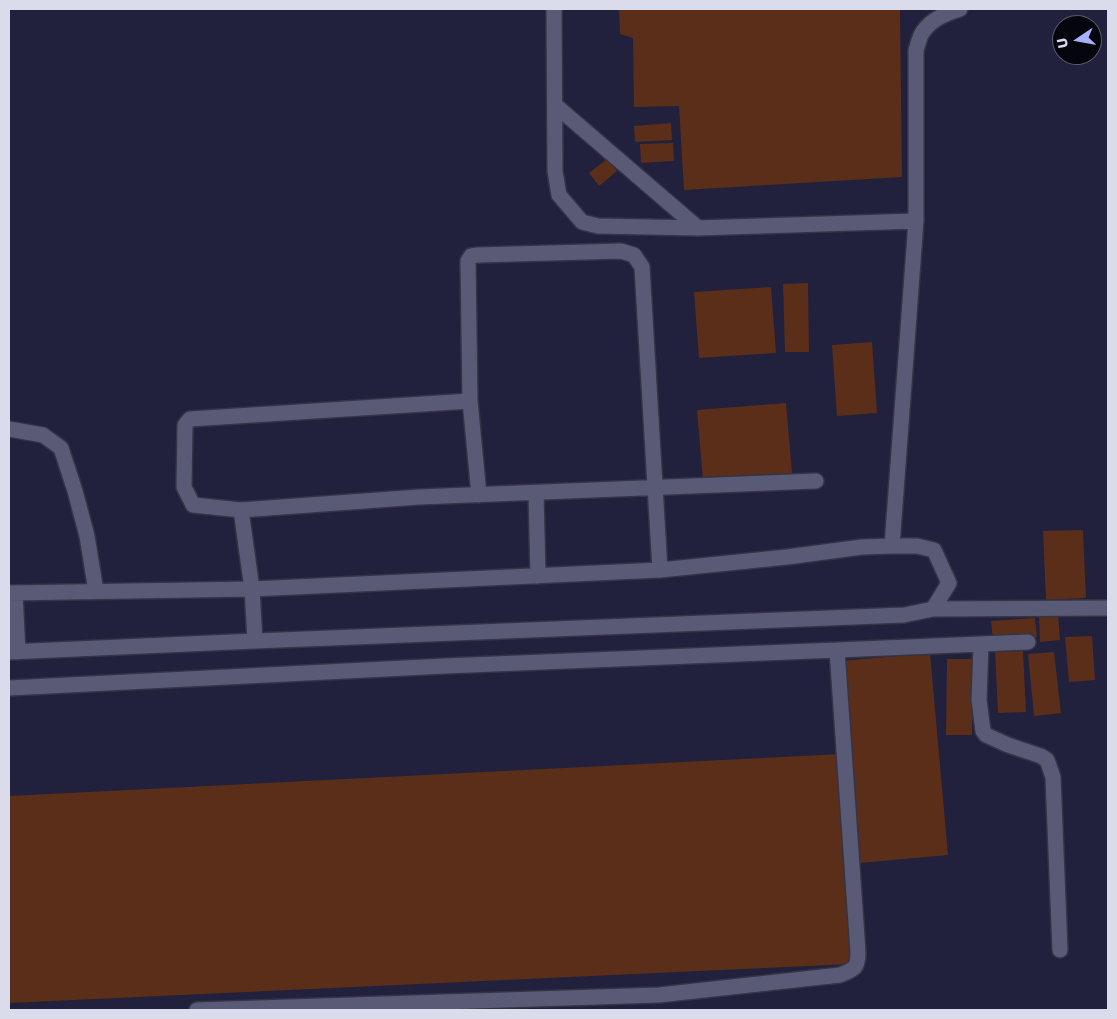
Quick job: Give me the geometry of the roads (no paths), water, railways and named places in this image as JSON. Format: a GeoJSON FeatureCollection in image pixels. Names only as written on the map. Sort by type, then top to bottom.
{"type":"FeatureCollection","features":[{"type":"Feature","properties":{"kind":"lane"},"geometry":{"type":"LineString","coordinates":[[554,9],[555,171],[560,195],[582,222],[598,226],[698,228],[916,221]]}},
{"type":"Feature","properties":{"kind":"lane"},"geometry":{"type":"LineString","coordinates":[[892,546],[916,221],[916,50],[922,34],[934,20],[960,9]]}},
{"type":"Feature","properties":{"kind":"lane"},"geometry":{"type":"LineString","coordinates":[[555,105],[698,228]]}},
{"type":"Feature","properties":{"kind":"lane"},"geometry":{"type":"LineString","coordinates":[[479,495],[470,401],[468,262],[471,256],[621,251],[634,255],[642,267],[660,570]]}},
{"type":"Feature","properties":{"kind":"lane"},"geometry":{"type":"LineString","coordinates":[[470,401],[190,419],[185,425],[184,487],[193,505],[241,510],[419,497],[816,481]]}},
{"type":"Feature","properties":{"kind":"lane"},"geometry":{"type":"LineString","coordinates":[[9,429],[43,435],[61,448],[75,490],[87,536],[96,591]]}},
{"type":"Feature","properties":{"kind":"lane"},"geometry":{"type":"LineString","coordinates":[[536,493],[538,576]]}},
{"type":"Feature","properties":{"kind":"lane"},"geometry":{"type":"LineString","coordinates":[[241,510],[252,589],[255,641]]}},
{"type":"Feature","properties":{"kind":"lane"},"geometry":{"type":"LineString","coordinates":[[935,606],[949,583],[934,550],[917,546],[862,546],[787,557],[660,570],[252,589],[12,593],[13,652],[904,615],[958,602],[1000,606],[1108,603]]}},
{"type":"Feature","properties":{"kind":"lane"},"geometry":{"type":"LineString","coordinates":[[935,606],[1108,608]]}},
{"type":"Feature","properties":{"kind":"lane"},"geometry":{"type":"LineString","coordinates":[[9,688],[445,666],[1028,642]]}},
{"type":"Feature","properties":{"kind":"lane"},"geometry":{"type":"LineString","coordinates":[[981,644],[979,700],[983,731],[986,735],[1041,756],[1047,760],[1053,777],[1060,950]]}},
{"type":"Feature","properties":{"kind":"lane"},"geometry":{"type":"LineString","coordinates":[[197,1010],[659,995],[840,975],[853,970],[858,961],[858,952],[837,650]]}}]}
